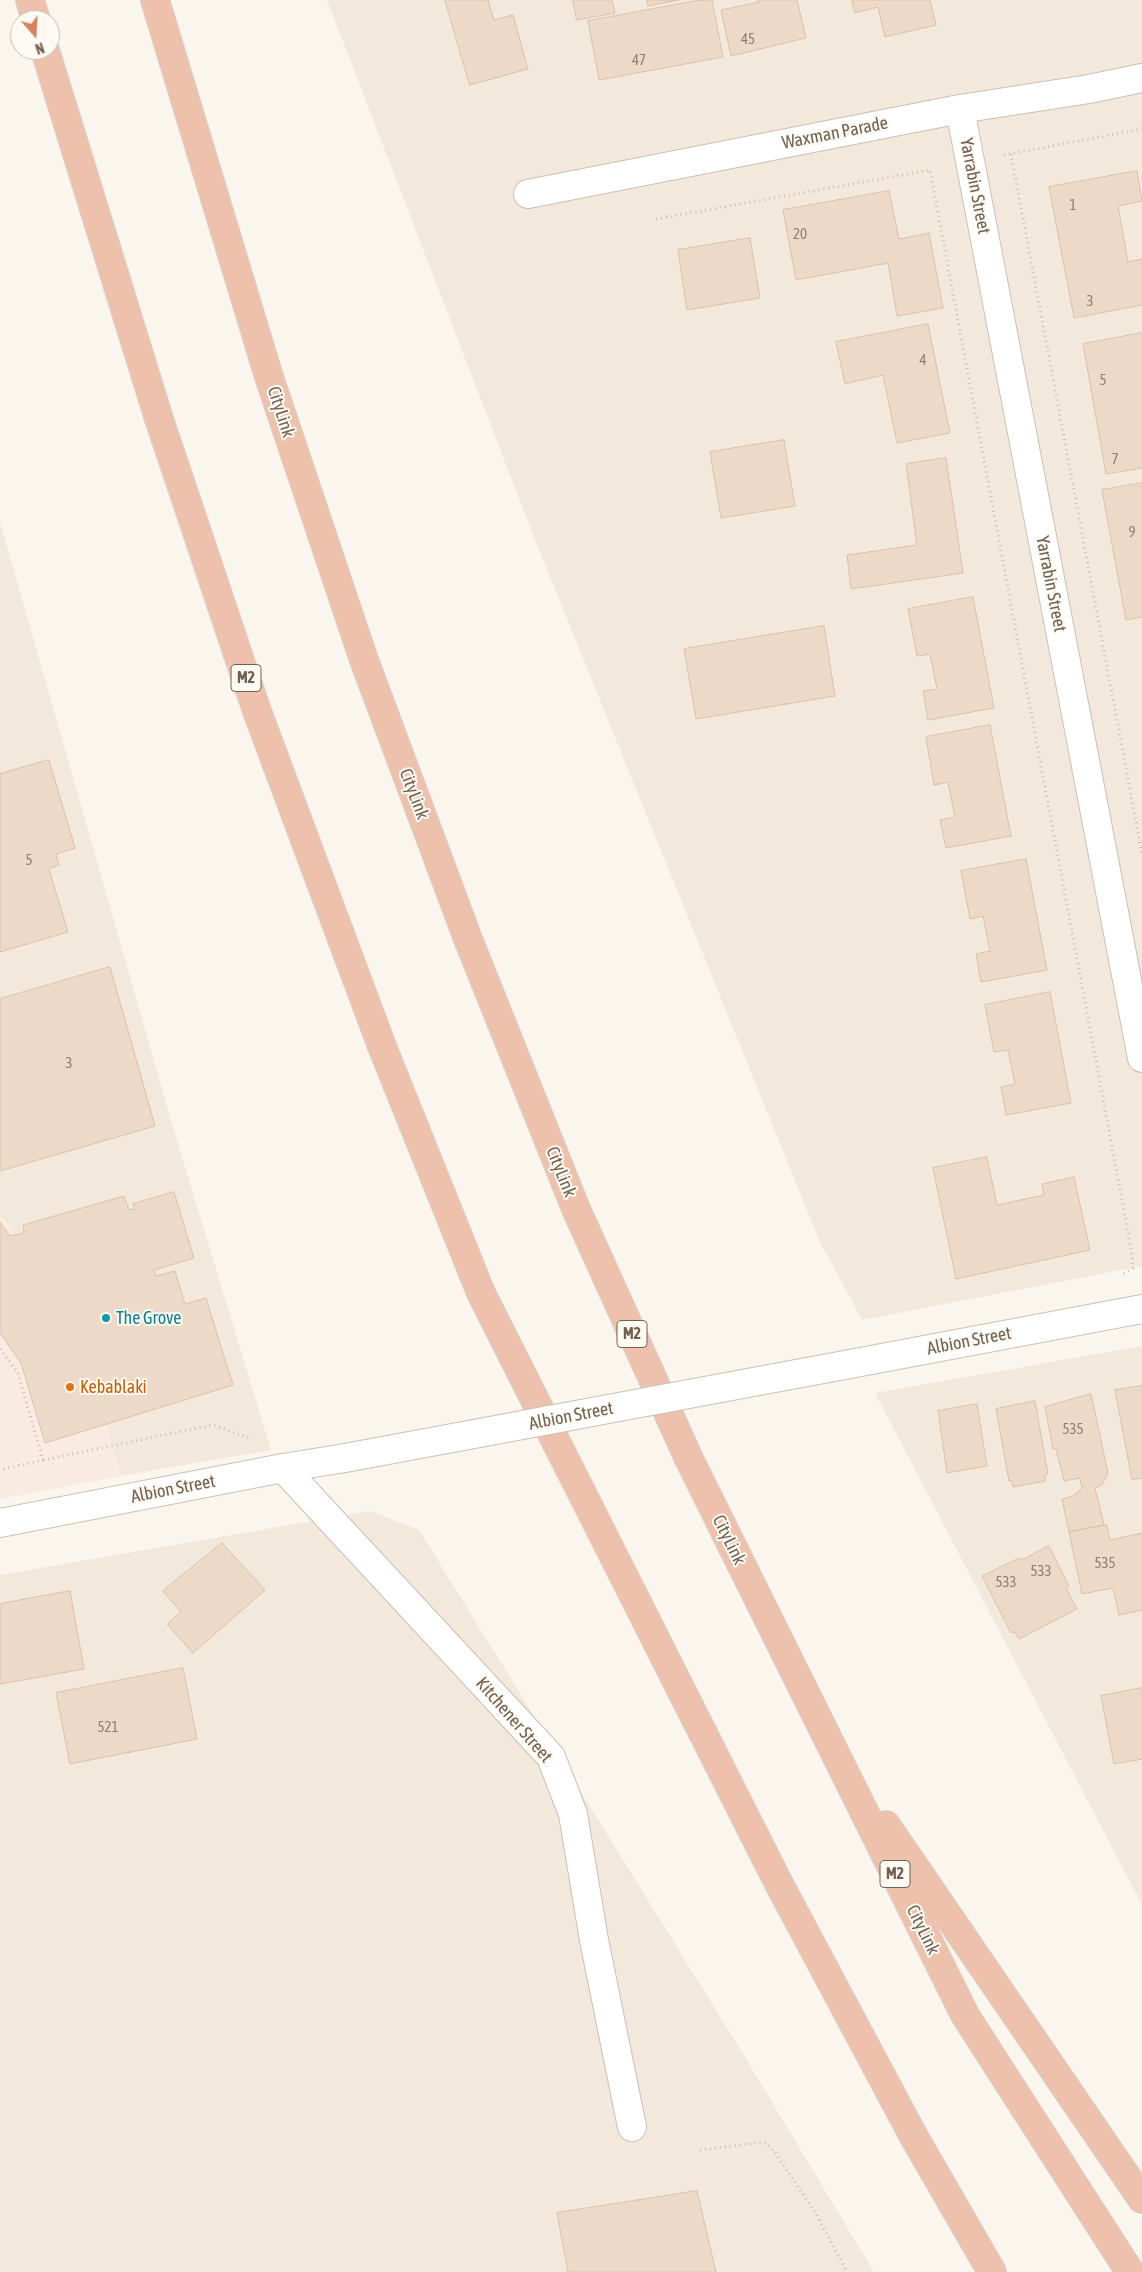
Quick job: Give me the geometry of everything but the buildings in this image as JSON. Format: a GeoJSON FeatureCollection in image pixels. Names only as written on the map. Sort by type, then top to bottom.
{"type":"FeatureCollection","features":[{"type":"Feature","properties":{"kind":"highway","name":"CityLink"},"geometry":{"type":"LineString","coordinates":[[156,0],[279,405],[364,660],[468,939],[576,1209],[689,1459],[965,2015],[1130,2272]]}},
{"type":"Feature","properties":{"kind":"highway","name":"M2"},"geometry":{"type":"LineString","coordinates":[[49,60],[159,420],[258,714],[380,1041],[482,1293],[778,1882],[914,2137],[992,2272]]}},
{"type":"Feature","properties":{"kind":"highway"},"geometry":{"type":"LineString","coordinates":[[828,1739],[1142,2199]]}},
{"type":"Feature","properties":{"kind":"highway"},"geometry":{"type":"LineString","coordinates":[[914,2137],[979,2272]]}},
{"type":"Feature","properties":{"kind":"street","name":"Waxman Parade"},"geometry":{"type":"LineString","coordinates":[[528,194],[960,109],[1089,89],[1142,78]]}},
{"type":"Feature","properties":{"kind":"street","name":"Yarrabin Street"},"geometry":{"type":"LineString","coordinates":[[960,109],[1142,1058]]}},
{"type":"Feature","properties":{"kind":"street","name":"Albion Street"},"geometry":{"type":"LineString","coordinates":[[0,1523],[283,1468],[850,1364],[1142,1308]]}},
{"type":"Feature","properties":{"kind":"street","name":"Kitchener Street"},"geometry":{"type":"LineString","coordinates":[[283,1468],[551,1757],[573,1814],[594,1940],[632,2127]]}},
{"type":"Feature","properties":{"kind":"path"},"geometry":{"type":"LineString","coordinates":[[1142,129],[1011,154],[1142,854]]}},
{"type":"Feature","properties":{"kind":"path"},"geometry":{"type":"LineString","coordinates":[[656,219],[930,170],[1132,1254],[1133,1268],[1116,1280]]}},
{"type":"Feature","properties":{"kind":"path"},"geometry":{"type":"LineString","coordinates":[[0,1348],[18,1373],[43,1460]]}},
{"type":"Feature","properties":{"kind":"path"},"geometry":{"type":"LineString","coordinates":[[0,1470],[213,1426],[251,1439]]}},
{"type":"Feature","properties":{"kind":"path"},"geometry":{"type":"LineString","coordinates":[[700,2150],[764,2142],[774,2150],[815,2212],[847,2272]]}},
{"type":"Feature","properties":{"kind":"shaded area"},"geometry":{"type":"Polygon","coordinates":[[[327,0],[1142,0],[1142,1266],[862,1320],[819,1240],[537,545],[327,0]]]}},
{"type":"Feature","properties":{"kind":"shaded area"},"geometry":{"type":"Polygon","coordinates":[[[0,522],[172,1124],[271,1450],[121,1476],[76,1322],[0,1214],[0,522]]]}},
{"type":"Feature","properties":{"kind":"shaded area"},"geometry":{"type":"Polygon","coordinates":[[[0,1214],[76,1322],[121,1476],[0,1499],[0,1214]]]}},
{"type":"Feature","properties":{"kind":"shaded area"},"geometry":{"type":"Polygon","coordinates":[[[1142,1346],[1142,1905],[875,1393],[1142,1346]]]}},
{"type":"Feature","properties":{"kind":"shaded area"},"geometry":{"type":"Polygon","coordinates":[[[370,1511],[419,1530],[745,2057],[874,2272],[0,2272],[0,1575],[370,1511]]]}},
{"type":"Feature","properties":{"kind":"place","name":"The Grove"},"geometry":{"type":"Point","coordinates":[106,1318]}},
{"type":"Feature","properties":{"kind":"place","name":"Kebablaki"},"geometry":{"type":"Point","coordinates":[70,1387]}}]}
